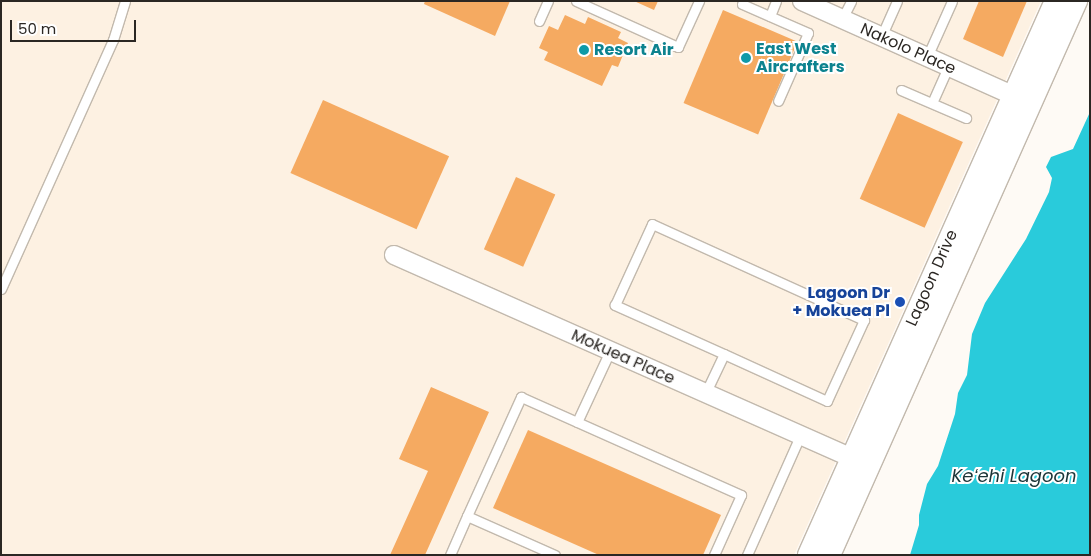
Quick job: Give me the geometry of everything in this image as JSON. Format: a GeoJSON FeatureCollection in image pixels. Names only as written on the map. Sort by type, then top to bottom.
{"type":"FeatureCollection","features":[{"type":"Feature","properties":{"kind":"street","name":"Nakolo Place"},"geometry":{"type":"LineString","coordinates":[[802,1],[1022,100]]}},
{"type":"Feature","properties":{"kind":"street","name":"Lagoon Drive"},"geometry":{"type":"LineString","coordinates":[[1022,100],[1056,1]]}},
{"type":"Feature","properties":{"kind":"street","name":"Lagoon Drive"},"geometry":{"type":"LineString","coordinates":[[809,555],[860,462],[1022,100],[1076,1]]}},
{"type":"Feature","properties":{"kind":"street","name":"Mokuea Place"},"geometry":{"type":"LineString","coordinates":[[394,255],[860,462]]}},
{"type":"Feature","properties":{"kind":"street","name":"Lagoon Drive"},"geometry":{"type":"LineString","coordinates":[[829,555],[860,462]]}},
{"type":"Feature","properties":{"kind":"lane"},"geometry":{"type":"LineString","coordinates":[[1,289],[113,40],[125,1]]}},
{"type":"Feature","properties":{"kind":"lane"},"geometry":{"type":"LineString","coordinates":[[539,21],[548,1]]}},
{"type":"Feature","properties":{"kind":"lane"},"geometry":{"type":"LineString","coordinates":[[576,1],[678,46],[699,1]]}},
{"type":"Feature","properties":{"kind":"lane"},"geometry":{"type":"LineString","coordinates":[[770,16],[776,1]]}},
{"type":"Feature","properties":{"kind":"lane"},"geometry":{"type":"LineString","coordinates":[[842,19],[851,1]]}},
{"type":"Feature","properties":{"kind":"lane"},"geometry":{"type":"LineString","coordinates":[[882,37],[897,1]]}},
{"type":"Feature","properties":{"kind":"lane"},"geometry":{"type":"LineString","coordinates":[[927,57],[952,1]]}},
{"type":"Feature","properties":{"kind":"lane"},"geometry":{"type":"LineString","coordinates":[[742,4],[808,33],[778,101]]}},
{"type":"Feature","properties":{"kind":"lane"},"geometry":{"type":"LineString","coordinates":[[932,103],[948,67]]}},
{"type":"Feature","properties":{"kind":"lane"},"geometry":{"type":"LineString","coordinates":[[901,90],[966,118]]}},
{"type":"Feature","properties":{"kind":"lane"},"geometry":{"type":"LineString","coordinates":[[652,224],[864,320],[827,401],[724,354],[615,305],[652,224]]}},
{"type":"Feature","properties":{"kind":"lane"},"geometry":{"type":"LineString","coordinates":[[577,422],[610,351]]}},
{"type":"Feature","properties":{"kind":"lane"},"geometry":{"type":"LineString","coordinates":[[706,394],[724,354]]}},
{"type":"Feature","properties":{"kind":"lane"},"geometry":{"type":"LineString","coordinates":[[450,555],[521,397],[741,495],[714,555]]}},
{"type":"Feature","properties":{"kind":"lane"},"geometry":{"type":"LineString","coordinates":[[747,555],[800,436]]}},
{"type":"Feature","properties":{"kind":"lane"},"geometry":{"type":"LineString","coordinates":[[467,516],[555,555]]}},
{"type":"Feature","properties":{"kind":"shaded area"},"geometry":{"type":"Polygon","coordinates":[[[1,1],[1041,1],[794,555],[1,555],[1,1]]]}},
{"type":"Feature","properties":{"kind":"water","name":"Keʻehi Lagoon"},"geometry":{"type":"Polygon","coordinates":[[[1090,112],[1090,555],[910,555],[919,525],[919,515],[927,484],[938,466],[955,414],[958,393],[967,375],[972,334],[985,303],[1026,239],[1049,192],[1052,178],[1046,167],[1051,157],[1073,149],[1090,112]]]}},
{"type":"Feature","properties":{"kind":"building"},"geometry":{"type":"Polygon","coordinates":[[[425,1],[510,1],[495,36],[424,4],[425,1]]]}},
{"type":"Feature","properties":{"kind":"building"},"geometry":{"type":"Polygon","coordinates":[[[634,1],[658,1],[654,10],[634,1]]]}},
{"type":"Feature","properties":{"kind":"building"},"geometry":{"type":"Polygon","coordinates":[[[979,1],[1027,1],[1003,57],[963,39],[979,1]]]}},
{"type":"Feature","properties":{"kind":"building","name":"East West Aircrafters"},"geometry":{"type":"Polygon","coordinates":[[[723,10],[798,42],[758,135],[684,103],[723,10]]]}},
{"type":"Feature","properties":{"kind":"building","name":"Resort Air"},"geometry":{"type":"Polygon","coordinates":[[[565,15],[585,24],[588,17],[621,32],[618,38],[628,43],[618,67],[612,65],[602,86],[544,60],[548,52],[539,48],[549,26],[558,30],[565,15]]]}},
{"type":"Feature","properties":{"kind":"building"},"geometry":{"type":"Polygon","coordinates":[[[323,100],[449,156],[417,229],[290,173],[323,100]]]}},
{"type":"Feature","properties":{"kind":"building"},"geometry":{"type":"Polygon","coordinates":[[[898,113],[963,142],[925,228],[860,199],[898,113]]]}},
{"type":"Feature","properties":{"kind":"building"},"geometry":{"type":"Polygon","coordinates":[[[516,177],[555,194],[523,267],[484,249],[516,177]]]}},
{"type":"Feature","properties":{"kind":"building"},"geometry":{"type":"Polygon","coordinates":[[[431,387],[489,412],[425,555],[390,555],[428,471],[399,459],[431,387]]]}},
{"type":"Feature","properties":{"kind":"building"},"geometry":{"type":"Polygon","coordinates":[[[528,430],[721,515],[703,555],[599,555],[493,508],[528,430]]]}},
{"type":"Feature","properties":{"kind":"place","name":"Resort Air"},"geometry":{"type":"Point","coordinates":[584,50]}},
{"type":"Feature","properties":{"kind":"place","name":"East West Aircrafters"},"geometry":{"type":"Point","coordinates":[746,58]}},
{"type":"Feature","properties":{"kind":"place","name":"Lagoon Dr + Mokuea Pl"},"geometry":{"type":"Point","coordinates":[900,302]}}]}
